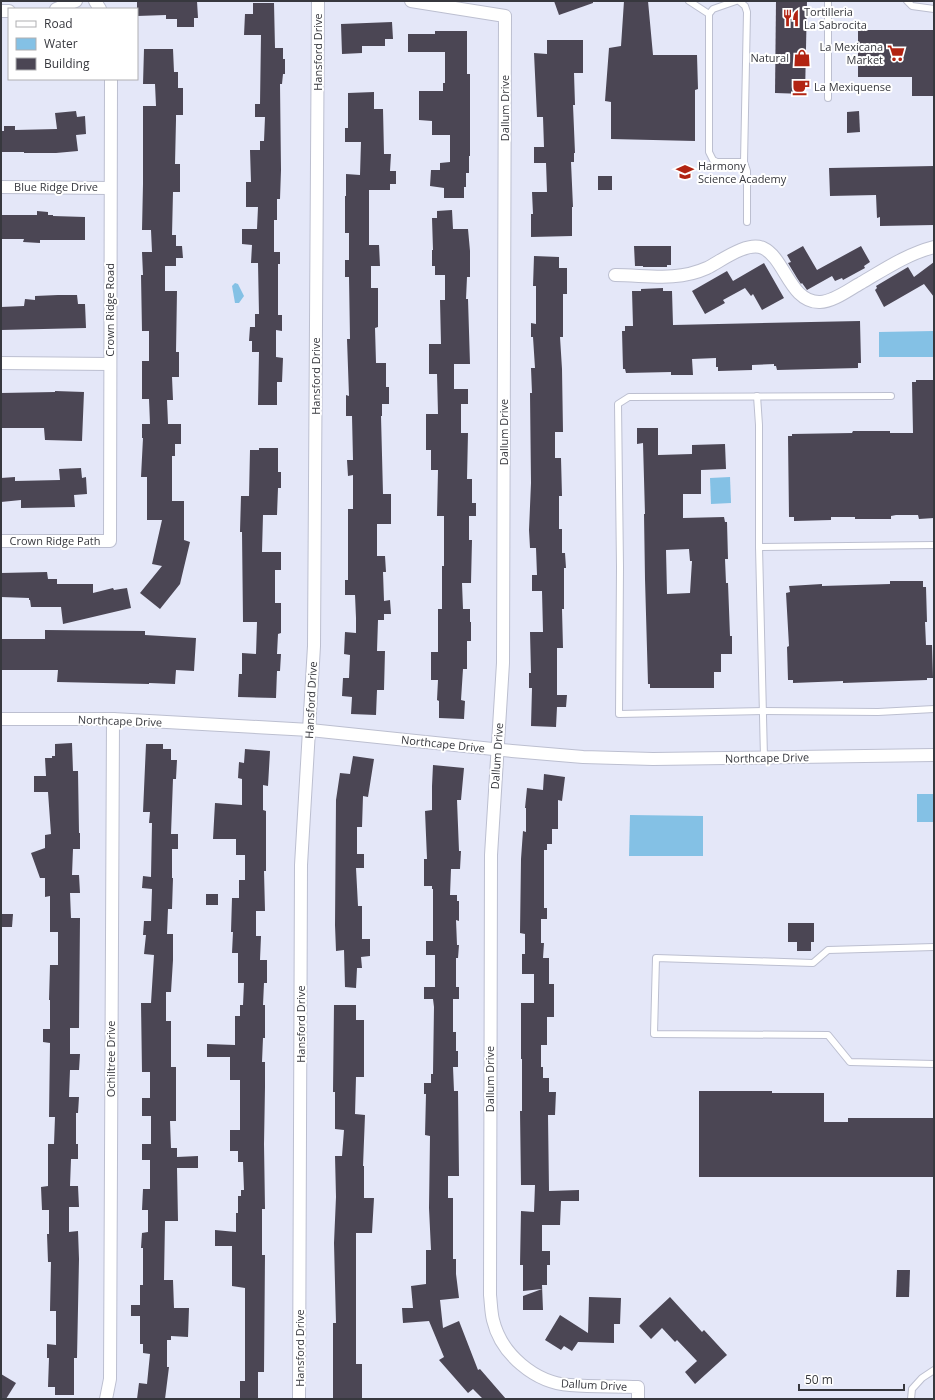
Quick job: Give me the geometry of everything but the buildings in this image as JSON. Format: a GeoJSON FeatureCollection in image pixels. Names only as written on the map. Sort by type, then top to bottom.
{"type":"FeatureCollection","features":[{"type":"Feature","properties":{"kind":"street"},"geometry":{"type":"LineString","coordinates":[[58,8],[76,1]]}},
{"type":"Feature","properties":{"kind":"street","name":"Hansford Drive"},"geometry":{"type":"LineString","coordinates":[[300,1399],[302,865],[314,646],[318,1]]}},
{"type":"Feature","properties":{"kind":"street","name":"Dallum Drive"},"geometry":{"type":"LineString","coordinates":[[411,1],[505,16],[504,663],[491,863],[490,1295],[493,1321],[502,1343],[515,1359],[532,1372],[549,1381],[569,1385],[638,1393]]}},
{"type":"Feature","properties":{"kind":"street","name":"Crown Ridge Road"},"geometry":{"type":"LineString","coordinates":[[110,541],[111,80]]}},
{"type":"Feature","properties":{"kind":"street","name":"Blue Ridge Drive"},"geometry":{"type":"LineString","coordinates":[[1,187],[110,188]]}},
{"type":"Feature","properties":{"kind":"street"},"geometry":{"type":"LineString","coordinates":[[615,275],[661,278],[688,274],[707,268],[738,251],[757,246],[763,248],[773,257],[796,290],[807,300],[820,302],[837,297],[918,251],[934,247]]}},
{"type":"Feature","properties":{"kind":"street"},"geometry":{"type":"LineString","coordinates":[[1,363],[110,364]]}},
{"type":"Feature","properties":{"kind":"street","name":"Crown Ridge Path"},"geometry":{"type":"LineString","coordinates":[[1,541],[110,541]]}},
{"type":"Feature","properties":{"kind":"street","name":"Northcape Drive"},"geometry":{"type":"LineString","coordinates":[[1,719],[113,719],[310,730],[498,750],[584,757],[653,759],[934,755]]}},
{"type":"Feature","properties":{"kind":"street","name":"Ochiltree Drive"},"geometry":{"type":"LineString","coordinates":[[106,1399],[110,1379],[113,719]]}},
{"type":"Feature","properties":{"kind":"lane"},"geometry":{"type":"LineString","coordinates":[[689,1],[709,14]]}},
{"type":"Feature","properties":{"kind":"lane"},"geometry":{"type":"LineString","coordinates":[[744,162],[717,162],[713,160],[710,152],[709,14],[713,9],[738,1],[745,6],[747,12],[744,162],[748,170],[747,222]]}},
{"type":"Feature","properties":{"kind":"lane"},"geometry":{"type":"LineString","coordinates":[[828,1],[828,98]]}},
{"type":"Feature","properties":{"kind":"lane"},"geometry":{"type":"LineString","coordinates":[[907,1],[912,6],[934,9]]}},
{"type":"Feature","properties":{"kind":"lane"},"geometry":{"type":"LineString","coordinates":[[757,396],[759,424],[759,547],[764,758]]}},
{"type":"Feature","properties":{"kind":"lane"},"geometry":{"type":"LineString","coordinates":[[891,396],[629,397],[618,404],[620,568],[619,714],[878,712],[934,709]]}},
{"type":"Feature","properties":{"kind":"lane"},"geometry":{"type":"LineString","coordinates":[[759,547],[934,545]]}},
{"type":"Feature","properties":{"kind":"lane"},"geometry":{"type":"LineString","coordinates":[[934,947],[828,950],[812,963],[656,958],[654,1034],[828,1035],[850,1062],[934,1064]]}},
{"type":"Feature","properties":{"kind":"lane"},"geometry":{"type":"LineString","coordinates":[[911,1399],[912,1389],[922,1378],[934,1370]]}},
{"type":"Feature","properties":{"kind":"water"},"geometry":{"type":"Polygon","coordinates":[[[235,283],[238,284],[244,296],[239,303],[235,303],[232,286],[235,283]]]}},
{"type":"Feature","properties":{"kind":"water"},"geometry":{"type":"Polygon","coordinates":[[[934,331],[934,357],[879,357],[879,332],[934,331]]]}},
{"type":"Feature","properties":{"kind":"water"},"geometry":{"type":"Polygon","coordinates":[[[730,477],[731,503],[711,504],[710,478],[730,477]]]}},
{"type":"Feature","properties":{"kind":"water"},"geometry":{"type":"Polygon","coordinates":[[[917,794],[934,794],[934,822],[917,822],[917,794]]]}},
{"type":"Feature","properties":{"kind":"water"},"geometry":{"type":"Polygon","coordinates":[[[630,815],[703,816],[703,856],[629,856],[630,815]]]}},
{"type":"Feature","properties":{"kind":"place","name":"Tortilleria La Sabrocita"},"geometry":{"type":"Point","coordinates":[791,18]}},
{"type":"Feature","properties":{"kind":"place","name":"La Mexicana Market"},"geometry":{"type":"Point","coordinates":[896,53]}},
{"type":"Feature","properties":{"kind":"place","name":"Natural"},"geometry":{"type":"Point","coordinates":[802,58]}},
{"type":"Feature","properties":{"kind":"place","name":"La Mexiquense"},"geometry":{"type":"Point","coordinates":[801,87]}},
{"type":"Feature","properties":{"kind":"place","name":"Harmony Science Academy"},"geometry":{"type":"Point","coordinates":[685,172]}}]}
